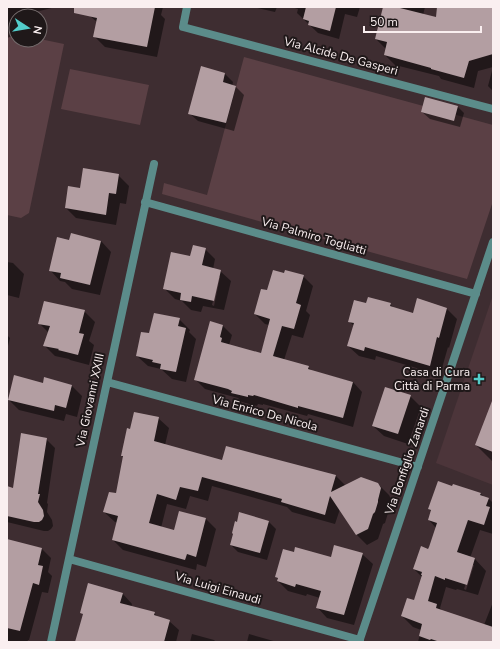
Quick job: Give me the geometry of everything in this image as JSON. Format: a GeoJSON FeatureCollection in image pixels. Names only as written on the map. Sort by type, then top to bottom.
{"type":"FeatureCollection","features":[{"type":"Feature","properties":{"kind":"street","name":"Via Alcide De Gasperi"},"geometry":{"type":"LineString","coordinates":[[187,7],[183,27],[493,109]]}},
{"type":"Feature","properties":{"kind":"street","name":"Via Giovanni XXIII"},"geometry":{"type":"LineString","coordinates":[[51,642],[154,164]]}},
{"type":"Feature","properties":{"kind":"street","name":"Via Palmiro Togliatti"},"geometry":{"type":"LineString","coordinates":[[145,202],[476,294]]}},
{"type":"Feature","properties":{"kind":"street","name":"Via Bonfiglio Zanardi"},"geometry":{"type":"LineString","coordinates":[[360,641],[493,242]]}},
{"type":"Feature","properties":{"kind":"street","name":"Via Enrico De Nicola"},"geometry":{"type":"LineString","coordinates":[[106,382],[418,468]]}},
{"type":"Feature","properties":{"kind":"street","name":"Via Luigi Einaudi"},"geometry":{"type":"LineString","coordinates":[[69,559],[360,641]]}},
{"type":"Feature","properties":{"kind":"shaded area"},"geometry":{"type":"Polygon","coordinates":[[[7,32],[8,48],[48,48],[48,41],[64,44],[29,213],[21,218],[7,215],[7,32]]]}},
{"type":"Feature","properties":{"kind":"shaded area"},"geometry":{"type":"Polygon","coordinates":[[[244,57],[493,125],[493,201],[467,279],[162,194],[164,183],[207,195],[244,57]]]}},
{"type":"Feature","properties":{"kind":"shaded area"},"geometry":{"type":"Polygon","coordinates":[[[70,69],[149,85],[140,125],[61,109],[70,69]]]}},
{"type":"Feature","properties":{"kind":"shaded area","name":"Casa di Cura Città di Parma"},"geometry":{"type":"Polygon","coordinates":[[[493,295],[493,485],[436,463],[493,295]]]}},
{"type":"Feature","properties":{"kind":"building"},"geometry":{"type":"Polygon","coordinates":[[[74,7],[155,7],[147,47],[93,37],[97,18],[74,13],[74,7]]]}},
{"type":"Feature","properties":{"kind":"building"},"geometry":{"type":"Polygon","coordinates":[[[306,7],[336,7],[330,31],[308,25],[309,21],[303,19],[306,7]]]}},
{"type":"Feature","properties":{"kind":"building"},"geometry":{"type":"Polygon","coordinates":[[[383,7],[396,7],[436,17],[437,7],[493,7],[493,54],[469,61],[464,78],[384,55],[387,42],[375,39],[383,7]]]}},
{"type":"Feature","properties":{"kind":"building"},"geometry":{"type":"Polygon","coordinates":[[[201,66],[225,73],[223,82],[236,86],[226,123],[188,114],[201,66]]]}},
{"type":"Feature","properties":{"kind":"building"},"geometry":{"type":"Polygon","coordinates":[[[425,97],[458,106],[454,121],[421,112],[425,97]]]}},
{"type":"Feature","properties":{"kind":"building"},"geometry":{"type":"Polygon","coordinates":[[[83,168],[119,174],[116,194],[109,193],[106,215],[65,208],[68,186],[80,188],[83,168]]]}},
{"type":"Feature","properties":{"kind":"building"},"geometry":{"type":"Polygon","coordinates":[[[71,233],[101,241],[90,285],[60,278],[61,273],[49,271],[57,237],[69,240],[71,233]]]}},
{"type":"Feature","properties":{"kind":"building"},"geometry":{"type":"Polygon","coordinates":[[[193,245],[206,248],[202,265],[221,270],[214,301],[192,296],[191,302],[180,300],[181,293],[163,289],[171,252],[190,256],[193,245]]]}},
{"type":"Feature","properties":{"kind":"building"},"geometry":{"type":"Polygon","coordinates":[[[273,270],[284,273],[285,270],[304,275],[296,303],[301,305],[294,329],[282,326],[273,356],[309,366],[308,369],[353,382],[343,418],[298,406],[298,408],[254,395],[248,395],[248,397],[231,393],[232,391],[228,389],[194,380],[210,321],[223,325],[220,337],[222,338],[221,342],[261,353],[270,319],[254,314],[261,289],[267,290],[273,270]]]}},
{"type":"Feature","properties":{"kind":"building"},"geometry":{"type":"Polygon","coordinates":[[[368,297],[391,303],[390,306],[413,313],[417,298],[447,308],[439,338],[437,337],[430,366],[365,347],[364,351],[347,346],[354,323],[348,322],[354,300],[366,303],[368,297]]]}},
{"type":"Feature","properties":{"kind":"building"},"geometry":{"type":"Polygon","coordinates":[[[44,301],[85,310],[79,333],[84,334],[78,355],[43,346],[50,326],[38,324],[44,301]]]}},
{"type":"Feature","properties":{"kind":"building"},"geometry":{"type":"Polygon","coordinates":[[[154,313],[180,318],[178,326],[186,328],[176,372],[160,369],[161,364],[152,362],[153,360],[136,356],[141,332],[149,333],[154,313]]]}},
{"type":"Feature","properties":{"kind":"building"},"geometry":{"type":"Polygon","coordinates":[[[14,375],[43,383],[44,377],[72,385],[66,408],[55,405],[54,411],[8,400],[14,375]]]}},
{"type":"Feature","properties":{"kind":"building"},"geometry":{"type":"Polygon","coordinates":[[[385,387],[411,395],[398,434],[372,426],[385,387]]]}},
{"type":"Feature","properties":{"kind":"building"},"geometry":{"type":"Polygon","coordinates":[[[493,401],[493,452],[475,445],[493,401]]]}},
{"type":"Feature","properties":{"kind":"building"},"geometry":{"type":"Polygon","coordinates":[[[134,412],[159,417],[154,441],[222,460],[226,446],[336,475],[331,492],[361,477],[378,483],[381,488],[378,502],[368,529],[356,535],[330,496],[325,515],[281,502],[282,499],[202,477],[198,491],[180,487],[176,500],[157,494],[149,523],[174,530],[179,511],[206,518],[196,557],[187,554],[185,560],[112,540],[118,516],[103,512],[109,492],[116,493],[123,456],[121,456],[127,428],[130,429],[134,412]]]}},
{"type":"Feature","properties":{"kind":"building"},"geometry":{"type":"Polygon","coordinates":[[[21,433],[47,438],[38,494],[40,494],[38,502],[43,510],[44,516],[39,522],[7,516],[7,486],[13,488],[21,433]]]}},
{"type":"Feature","properties":{"kind":"building"},"geometry":{"type":"Polygon","coordinates":[[[438,481],[481,493],[480,495],[489,498],[486,506],[490,507],[484,525],[468,520],[457,552],[475,558],[467,585],[435,576],[428,601],[437,604],[436,608],[493,627],[493,642],[440,642],[430,640],[419,636],[422,624],[401,616],[407,598],[414,600],[422,575],[422,572],[413,569],[421,546],[428,549],[437,523],[428,520],[431,510],[428,509],[438,481]]]}},
{"type":"Feature","properties":{"kind":"building"},"geometry":{"type":"Polygon","coordinates":[[[239,512],[269,521],[260,553],[230,545],[235,521],[237,522],[239,512]]]}},
{"type":"Feature","properties":{"kind":"building"},"geometry":{"type":"Polygon","coordinates":[[[7,539],[42,548],[38,565],[43,566],[39,585],[33,583],[20,631],[7,628],[7,539]]]}},
{"type":"Feature","properties":{"kind":"building"},"geometry":{"type":"Polygon","coordinates":[[[334,545],[363,553],[344,615],[316,608],[321,591],[296,584],[295,587],[277,581],[278,578],[275,577],[283,549],[294,552],[295,547],[331,557],[334,545]]]}},
{"type":"Feature","properties":{"kind":"building"},"geometry":{"type":"Polygon","coordinates":[[[88,583],[123,593],[120,603],[155,612],[154,615],[170,620],[164,642],[75,642],[83,614],[80,613],[88,583]]]}},
{"type":"Feature","properties":{"kind":"place","name":"Casa di Cura Città di Parma"},"geometry":{"type":"Point","coordinates":[479,379]}}]}
